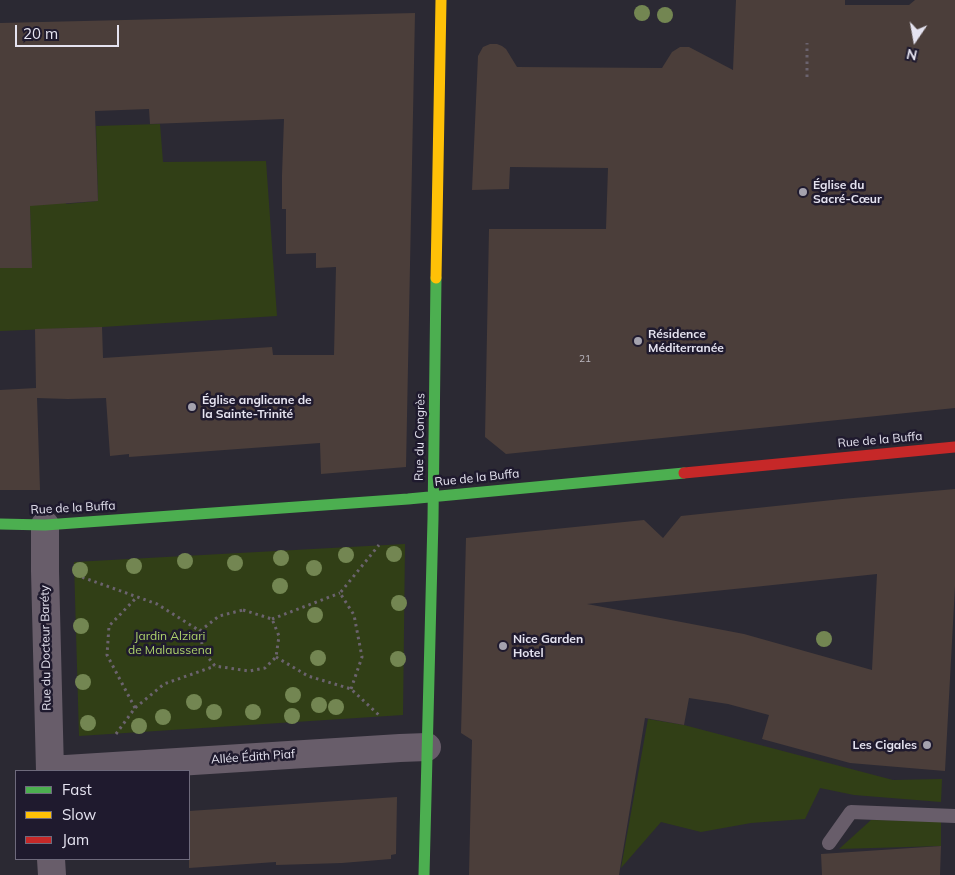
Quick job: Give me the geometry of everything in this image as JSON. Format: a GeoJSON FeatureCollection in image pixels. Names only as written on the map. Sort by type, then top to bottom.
{"type":"FeatureCollection","features":[{"type":"Feature","properties":{"kind":"street","name":"Rue du Congrès"},"geometry":{"type":"LineString","coordinates":[[424,875],[433,496],[441,0]]}},
{"type":"Feature","properties":{"kind":"street","name":"Rue de la Buffa"},"geometry":{"type":"LineString","coordinates":[[0,524],[45,525],[433,496],[955,447]]}},
{"type":"Feature","properties":{"kind":"street","name":"Rue du Docteur Baréty"},"geometry":{"type":"LineString","coordinates":[[45,525],[44,571],[50,770]]}},
{"type":"Feature","properties":{"kind":"street","name":"Allée Édith Piaf"},"geometry":{"type":"LineString","coordinates":[[65,770],[427,747]]}},
{"type":"Feature","properties":{"kind":"street"},"geometry":{"type":"LineString","coordinates":[[51,860],[52,875]]}},
{"type":"Feature","properties":{"kind":"lane"},"geometry":{"type":"LineString","coordinates":[[829,843],[851,812],[955,816]]}},
{"type":"Feature","properties":{"kind":"path"},"geometry":{"type":"LineString","coordinates":[[807,43],[807,76]]}},
{"type":"Feature","properties":{"kind":"path"},"geometry":{"type":"LineString","coordinates":[[200,631],[219,616],[243,610],[272,619],[340,593],[378,545]]}},
{"type":"Feature","properties":{"kind":"path"},"geometry":{"type":"LineString","coordinates":[[44,571],[74,575],[157,604],[200,631],[203,651],[215,666]]}},
{"type":"Feature","properties":{"kind":"path"},"geometry":{"type":"LineString","coordinates":[[340,593],[354,615],[362,657],[351,689]]}},
{"type":"Feature","properties":{"kind":"path"},"geometry":{"type":"LineString","coordinates":[[136,708],[107,655],[109,626],[137,597]]}},
{"type":"Feature","properties":{"kind":"path"},"geometry":{"type":"LineString","coordinates":[[116,734],[136,708],[164,684],[215,666],[249,671],[265,668],[276,657],[280,636],[272,619]]}},
{"type":"Feature","properties":{"kind":"path"},"geometry":{"type":"LineString","coordinates":[[276,657],[308,676],[351,689],[380,716],[400,748]]}},
{"type":"Feature","properties":{"kind":"green space"},"geometry":{"type":"Polygon","coordinates":[[[160,124],[163,162],[266,161],[277,316],[102,327],[0,331],[0,268],[32,267],[29,178],[63,159],[66,204],[98,201],[96,126],[160,124]]]}},
{"type":"Feature","properties":{"kind":"green space","name":"Jardin Alziari de Malaussena"},"geometry":{"type":"Polygon","coordinates":[[[405,544],[403,715],[79,736],[74,562],[405,544]]]}},
{"type":"Feature","properties":{"kind":"green space"},"geometry":{"type":"Polygon","coordinates":[[[648,719],[684,725],[893,780],[942,779],[941,802],[854,795],[820,788],[805,819],[751,823],[701,832],[661,822],[621,868],[648,719]]]}},
{"type":"Feature","properties":{"kind":"green space"},"geometry":{"type":"Polygon","coordinates":[[[871,820],[941,821],[941,846],[839,849],[871,820]]]}},
{"type":"Feature","properties":{"kind":"building"},"geometry":{"type":"Polygon","coordinates":[[[736,0],[845,0],[845,5],[909,5],[915,0],[955,0],[955,408],[506,454],[485,437],[489,229],[606,229],[608,168],[510,167],[509,189],[472,190],[478,56],[483,47],[497,44],[506,49],[517,67],[662,68],[672,52],[680,47],[689,47],[733,70],[736,0]]]}},
{"type":"Feature","properties":{"kind":"building"},"geometry":{"type":"Polygon","coordinates":[[[415,13],[406,467],[321,474],[320,443],[129,457],[129,454],[110,456],[106,398],[37,398],[40,490],[0,490],[0,390],[36,388],[35,329],[102,327],[103,358],[272,347],[273,355],[334,355],[336,267],[316,268],[316,253],[286,254],[286,209],[282,209],[284,119],[150,124],[149,109],[95,111],[98,201],[30,206],[32,268],[0,268],[0,23],[415,13]]]}},
{"type":"Feature","properties":{"kind":"building"},"geometry":{"type":"Polygon","coordinates":[[[955,489],[955,586],[945,771],[850,763],[762,739],[769,715],[728,704],[689,698],[684,725],[645,718],[619,875],[469,875],[472,740],[461,733],[466,538],[644,520],[663,538],[681,516],[955,489]],[[877,574],[587,604],[744,634],[872,670],[877,574]]]}},
{"type":"Feature","properties":{"kind":"building"},"geometry":{"type":"Polygon","coordinates":[[[397,797],[396,854],[391,855],[391,859],[342,863],[276,865],[276,862],[189,868],[190,811],[397,797]]]}},
{"type":"Feature","properties":{"kind":"building"},"geometry":{"type":"Polygon","coordinates":[[[941,846],[940,875],[822,875],[821,854],[941,846]]]}},
{"type":"Feature","properties":{"kind":"traffic: fast"},"geometry":{"type":"LineString","coordinates":[[424,875],[433,519],[436,278]]}},
{"type":"Feature","properties":{"kind":"traffic: fast"},"geometry":{"type":"LineString","coordinates":[[0,524],[45,525],[408,499],[684,473]]}},
{"type":"Feature","properties":{"kind":"traffic: slow"},"geometry":{"type":"LineString","coordinates":[[436,278],[441,0]]}},
{"type":"Feature","properties":{"kind":"traffic: jam"},"geometry":{"type":"LineString","coordinates":[[684,473],[955,447]]}},
{"type":"Feature","properties":{"kind":"place","name":"Église du Sacré-Cœur"},"geometry":{"type":"Point","coordinates":[803,192]}},
{"type":"Feature","properties":{"kind":"place","name":"Résidence Méditerranée"},"geometry":{"type":"Point","coordinates":[638,341]}},
{"type":"Feature","properties":{"kind":"place","name":"Église anglicane de la Sainte-Trinité"},"geometry":{"type":"Point","coordinates":[192,407]}},
{"type":"Feature","properties":{"kind":"place","name":"Nice Garden Hotel"},"geometry":{"type":"Point","coordinates":[503,646]}},
{"type":"Feature","properties":{"kind":"place","name":"Les Cigales"},"geometry":{"type":"Point","coordinates":[927,745]}}]}
